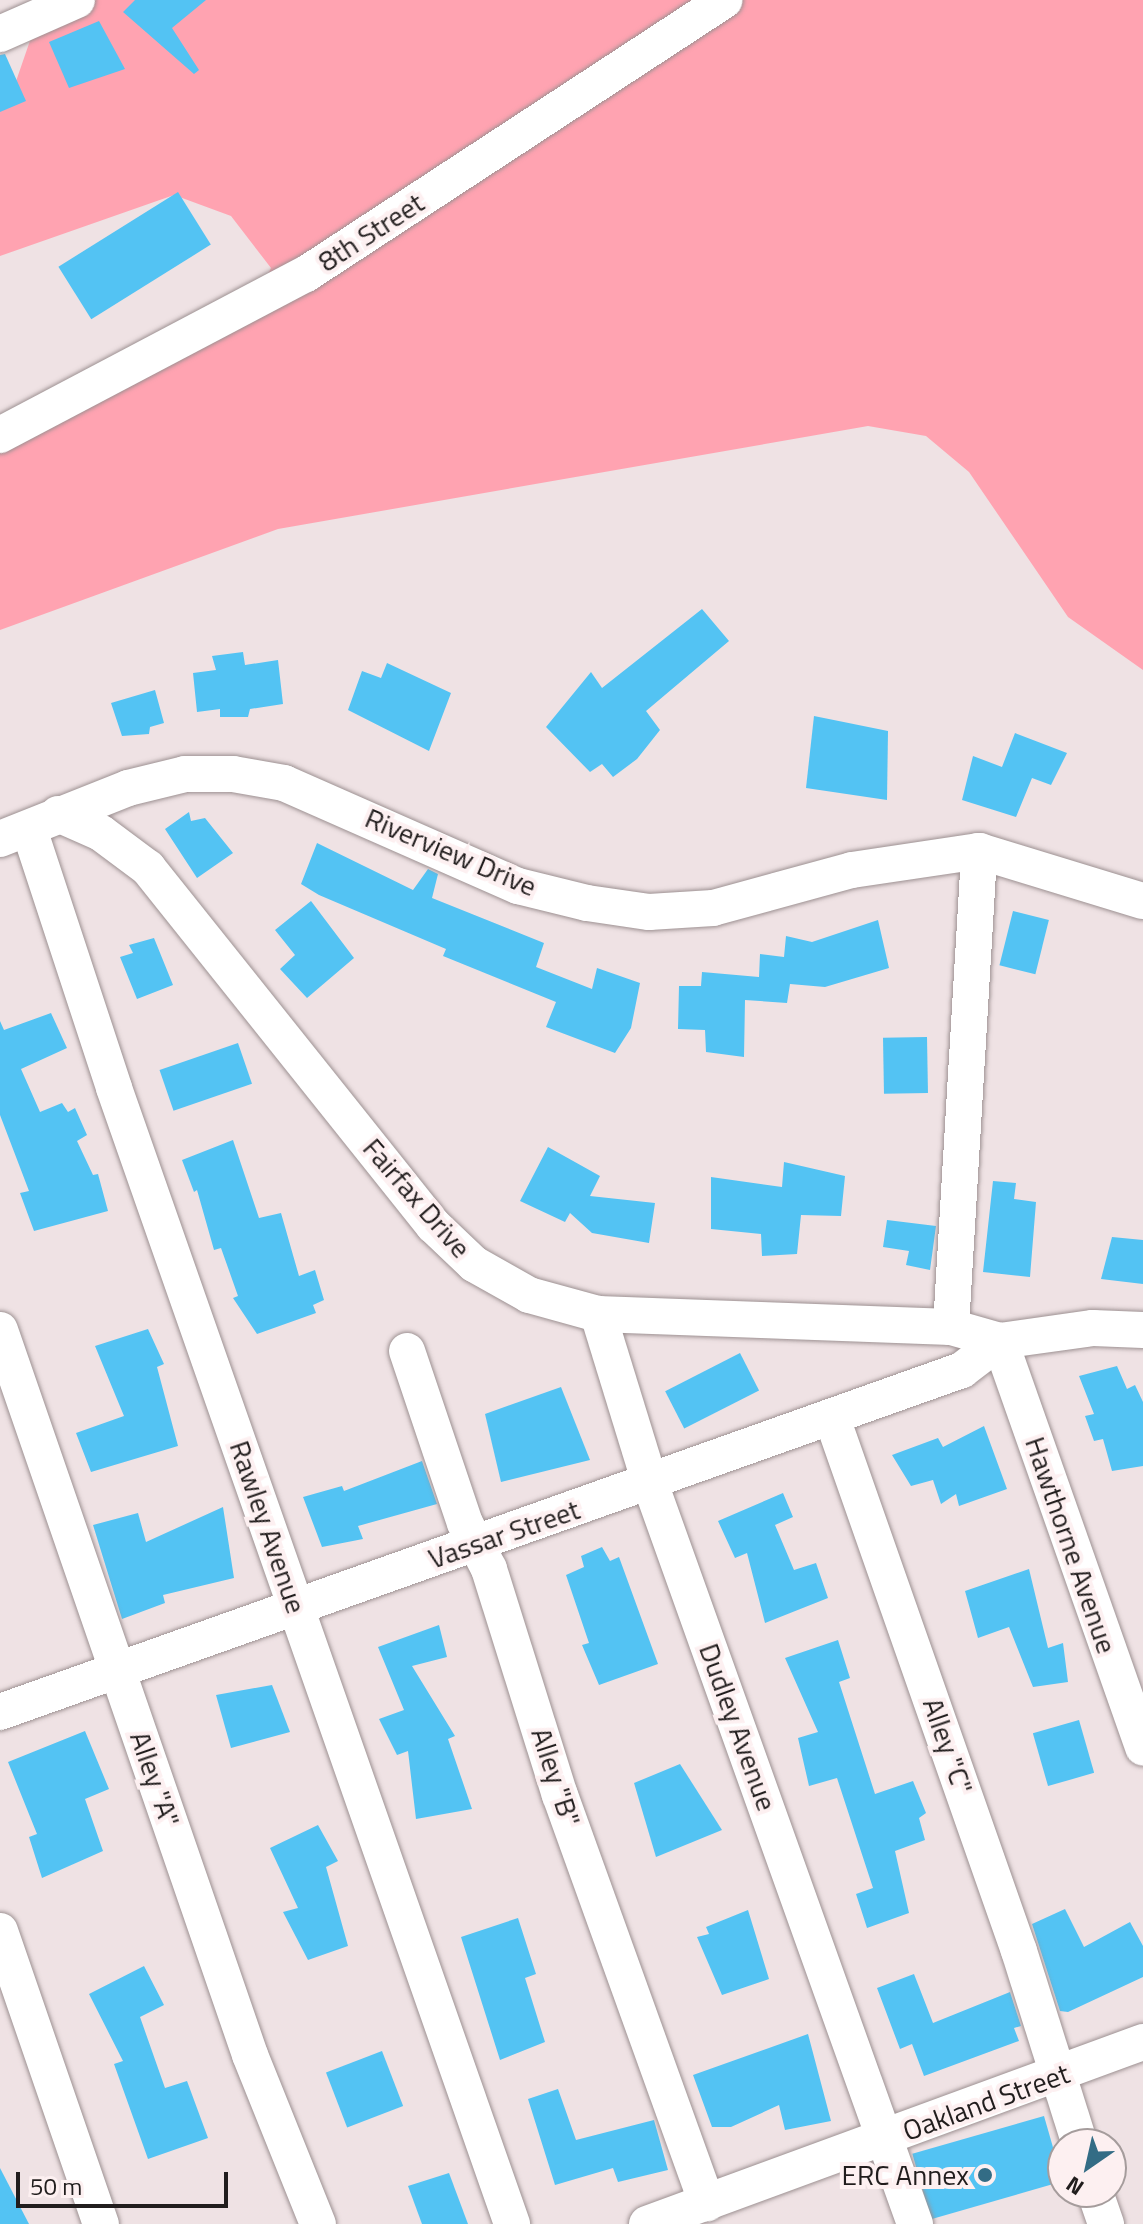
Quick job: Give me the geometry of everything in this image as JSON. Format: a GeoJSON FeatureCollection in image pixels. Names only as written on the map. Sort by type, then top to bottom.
{"type":"FeatureCollection","features":[{"type":"Feature","properties":{"kind":"street"},"geometry":{"type":"LineString","coordinates":[[0,34],[77,0]]}},
{"type":"Feature","properties":{"kind":"street","name":"8th Street"},"geometry":{"type":"LineString","coordinates":[[0,435],[306,274],[724,0]]}},
{"type":"Feature","properties":{"kind":"street","name":"Riverview Drive"},"geometry":{"type":"LineString","coordinates":[[29,827],[185,774],[233,774],[284,783],[518,886],[649,912],[713,908],[852,870],[979,851],[1143,901]]}},
{"type":"Feature","properties":{"kind":"street","name":"Fairfax Drive"},"geometry":{"type":"LineString","coordinates":[[29,827],[101,833],[148,868],[433,1225],[474,1264],[529,1295],[598,1314],[951,1327],[1000,1341],[1093,1328],[1143,1330]]}},
{"type":"Feature","properties":{"kind":"street","name":"Rawley Avenue"},"geometry":{"type":"LineString","coordinates":[[29,827],[295,1604],[512,2224]]}},
{"type":"Feature","properties":{"kind":"street"},"geometry":{"type":"LineString","coordinates":[[951,1327],[979,851]]}},
{"type":"Feature","properties":{"kind":"street","name":"Dudley Avenue"},"geometry":{"type":"LineString","coordinates":[[598,1314],[650,1483],[915,2224]]}},
{"type":"Feature","properties":{"kind":"street","name":"Alley \"A\""},"geometry":{"type":"LineString","coordinates":[[0,1330],[250,2055],[318,2224]]}},
{"type":"Feature","properties":{"kind":"street","name":"Vassar Street"},"geometry":{"type":"LineString","coordinates":[[0,1712],[295,1604],[650,1483],[962,1370],[1000,1341]]}},
{"type":"Feature","properties":{"kind":"street","name":"Hawthorne Avenue"},"geometry":{"type":"LineString","coordinates":[[1000,1341],[1143,1748]]}},
{"type":"Feature","properties":{"kind":"street","name":"Alley \"B\""},"geometry":{"type":"LineString","coordinates":[[407,1351],[707,2203]]}},
{"type":"Feature","properties":{"kind":"street","name":"Alley \"C\""},"geometry":{"type":"LineString","coordinates":[[832,1418],[1019,1951],[1075,2128]]}},
{"type":"Feature","properties":{"kind":"street"},"geometry":{"type":"LineString","coordinates":[[0,1931],[101,2224]]}},
{"type":"Feature","properties":{"kind":"street","name":"Oakland Street"},"geometry":{"type":"LineString","coordinates":[[647,2224],[1058,2077],[1143,2042]]}},
{"type":"Feature","properties":{"kind":"shaded area"},"geometry":{"type":"Polygon","coordinates":[[[44,0],[1143,0],[1143,670],[1068,617],[969,472],[926,436],[868,426],[278,529],[0,630],[0,453],[243,324],[271,268],[231,216],[174,195],[0,256],[0,94],[13,90],[44,0]]]}},
{"type":"Feature","properties":{"kind":"building"},"geometry":{"type":"Polygon","coordinates":[[[135,0],[206,0],[172,28],[199,70],[194,74],[123,12],[135,0]]]}},
{"type":"Feature","properties":{"kind":"building"},"geometry":{"type":"Polygon","coordinates":[[[99,21],[125,69],[69,88],[49,42],[99,21]]]}},
{"type":"Feature","properties":{"kind":"building"},"geometry":{"type":"Polygon","coordinates":[[[5,54],[26,101],[0,112],[0,55],[5,54]]]}},
{"type":"Feature","properties":{"kind":"building"},"geometry":{"type":"Polygon","coordinates":[[[178,192],[211,245],[91,319],[58,267],[178,192]]]}},
{"type":"Feature","properties":{"kind":"building"},"geometry":{"type":"Polygon","coordinates":[[[702,609],[729,641],[646,711],[660,730],[637,759],[613,777],[602,764],[590,772],[546,727],[591,672],[602,688],[702,609]]]}},
{"type":"Feature","properties":{"kind":"building"},"geometry":{"type":"Polygon","coordinates":[[[243,652],[245,665],[278,660],[283,704],[250,709],[248,717],[220,717],[220,709],[197,712],[193,673],[216,670],[212,656],[243,652]]]}},
{"type":"Feature","properties":{"kind":"building"},"geometry":{"type":"Polygon","coordinates":[[[387,663],[451,693],[429,751],[348,710],[362,671],[381,678],[387,663]]]}},
{"type":"Feature","properties":{"kind":"building"},"geometry":{"type":"Polygon","coordinates":[[[155,690],[164,723],[150,727],[149,734],[122,736],[111,703],[155,690]]]}},
{"type":"Feature","properties":{"kind":"building"},"geometry":{"type":"Polygon","coordinates":[[[814,716],[888,731],[887,800],[806,788],[814,716]]]}},
{"type":"Feature","properties":{"kind":"building"},"geometry":{"type":"Polygon","coordinates":[[[1015,733],[1067,753],[1051,785],[1032,778],[1016,817],[962,800],[973,756],[1002,767],[1015,733]]]}},
{"type":"Feature","properties":{"kind":"building"},"geometry":{"type":"Polygon","coordinates":[[[189,812],[191,821],[205,818],[233,853],[197,878],[165,829],[189,812]]]}},
{"type":"Feature","properties":{"kind":"building"},"geometry":{"type":"Polygon","coordinates":[[[317,843],[413,890],[428,869],[438,874],[432,898],[544,943],[536,967],[592,989],[597,968],[640,983],[631,1028],[615,1053],[546,1027],[556,1002],[443,956],[446,949],[319,895],[301,884],[317,843]]]}},
{"type":"Feature","properties":{"kind":"building"},"geometry":{"type":"Polygon","coordinates":[[[311,901],[354,958],[307,998],[280,969],[295,955],[275,930],[311,901]]]}},
{"type":"Feature","properties":{"kind":"building"},"geometry":{"type":"Polygon","coordinates":[[[1013,911],[1049,920],[1035,974],[999,965],[1013,911]]]}},
{"type":"Feature","properties":{"kind":"building"},"geometry":{"type":"Polygon","coordinates":[[[878,920],[889,968],[825,987],[790,984],[787,1003],[745,1000],[744,1057],[706,1052],[705,1030],[678,1029],[679,986],[701,986],[702,972],[759,977],[760,954],[784,957],[786,936],[812,942],[878,920]]]}},
{"type":"Feature","properties":{"kind":"building"},"geometry":{"type":"Polygon","coordinates":[[[154,938],[173,985],[137,999],[120,957],[133,953],[129,945],[154,938]]]}},
{"type":"Feature","properties":{"kind":"building"},"geometry":{"type":"Polygon","coordinates":[[[51,1013],[67,1048],[21,1069],[40,1112],[62,1103],[68,1112],[75,1108],[87,1135],[77,1141],[93,1175],[98,1174],[108,1211],[34,1231],[20,1193],[29,1191],[0,1115],[0,1021],[4,1030],[51,1013]]]}},
{"type":"Feature","properties":{"kind":"building"},"geometry":{"type":"Polygon","coordinates":[[[927,1037],[928,1093],[884,1094],[883,1038],[927,1037]]]}},
{"type":"Feature","properties":{"kind":"building"},"geometry":{"type":"Polygon","coordinates":[[[238,1043],[252,1084],[174,1111],[160,1070],[238,1043]]]}},
{"type":"Feature","properties":{"kind":"building"},"geometry":{"type":"Polygon","coordinates":[[[233,1140],[259,1218],[281,1213],[299,1276],[315,1270],[324,1300],[313,1305],[316,1313],[257,1334],[233,1298],[238,1296],[221,1248],[214,1250],[197,1190],[194,1192],[182,1160],[233,1140]]]}},
{"type":"Feature","properties":{"kind":"building"},"geometry":{"type":"Polygon","coordinates":[[[548,1147],[600,1176],[590,1196],[655,1203],[649,1243],[592,1233],[570,1213],[565,1222],[520,1201],[548,1147]]]}},
{"type":"Feature","properties":{"kind":"building"},"geometry":{"type":"Polygon","coordinates":[[[784,1162],[845,1176],[841,1216],[801,1215],[797,1254],[762,1256],[761,1234],[711,1229],[711,1177],[782,1187],[784,1162]]]}},
{"type":"Feature","properties":{"kind":"building"},"geometry":{"type":"Polygon","coordinates":[[[993,1181],[1016,1183],[1014,1199],[1036,1202],[1030,1277],[983,1272],[993,1181]]]}},
{"type":"Feature","properties":{"kind":"building"},"geometry":{"type":"Polygon","coordinates":[[[887,1220],[936,1226],[930,1270],[906,1265],[909,1251],[883,1247],[887,1220]]]}},
{"type":"Feature","properties":{"kind":"building"},"geometry":{"type":"Polygon","coordinates":[[[1112,1237],[1143,1240],[1143,1284],[1101,1279],[1112,1237]]]}},
{"type":"Feature","properties":{"kind":"building"},"geometry":{"type":"Polygon","coordinates":[[[148,1329],[164,1364],[157,1367],[178,1446],[91,1472],[76,1433],[124,1416],[95,1346],[148,1329]]]}},
{"type":"Feature","properties":{"kind":"building"},"geometry":{"type":"Polygon","coordinates":[[[740,1353],[759,1390],[684,1429],[665,1391],[740,1353]]]}},
{"type":"Feature","properties":{"kind":"building"},"geometry":{"type":"Polygon","coordinates":[[[1117,1366],[1127,1389],[1135,1385],[1143,1402],[1143,1466],[1112,1471],[1103,1439],[1094,1441],[1085,1416],[1094,1414],[1079,1376],[1117,1366]]]}},
{"type":"Feature","properties":{"kind":"building"},"geometry":{"type":"Polygon","coordinates":[[[561,1387],[590,1460],[501,1482],[485,1414],[561,1387]]]}},
{"type":"Feature","properties":{"kind":"building"},"geometry":{"type":"Polygon","coordinates":[[[984,1426],[1007,1489],[959,1506],[956,1494],[941,1504],[933,1480],[911,1486],[892,1455],[938,1438],[943,1447],[984,1426]]]}},
{"type":"Feature","properties":{"kind":"building"},"geometry":{"type":"Polygon","coordinates":[[[422,1461],[437,1504],[358,1526],[363,1539],[322,1547],[303,1497],[342,1486],[344,1491],[422,1461]]]}},
{"type":"Feature","properties":{"kind":"building"},"geometry":{"type":"Polygon","coordinates":[[[783,1493],[793,1517],[775,1525],[794,1570],[816,1563],[828,1598],[765,1623],[747,1553],[735,1558],[718,1521],[783,1493]]]}},
{"type":"Feature","properties":{"kind":"building"},"geometry":{"type":"Polygon","coordinates":[[[223,1507],[234,1578],[163,1595],[165,1603],[122,1619],[93,1525],[138,1513],[146,1542],[223,1507]]]}},
{"type":"Feature","properties":{"kind":"building"},"geometry":{"type":"Polygon","coordinates":[[[602,1547],[610,1561],[619,1557],[658,1664],[599,1685],[582,1645],[589,1643],[566,1575],[584,1567],[581,1556],[602,1547]]]}},
{"type":"Feature","properties":{"kind":"building"},"geometry":{"type":"Polygon","coordinates":[[[1029,1569],[1048,1648],[1063,1643],[1068,1682],[1033,1687],[1009,1627],[978,1638],[965,1591],[1029,1569]]]}},
{"type":"Feature","properties":{"kind":"building"},"geometry":{"type":"Polygon","coordinates":[[[439,1625],[447,1657],[412,1666],[455,1736],[448,1739],[472,1809],[416,1819],[408,1751],[397,1755],[379,1719],[404,1710],[378,1647],[439,1625]]]}},
{"type":"Feature","properties":{"kind":"building"},"geometry":{"type":"Polygon","coordinates":[[[838,1640],[850,1678],[839,1682],[875,1794],[913,1781],[926,1813],[919,1818],[925,1840],[895,1851],[909,1913],[867,1928],[856,1894],[873,1888],[837,1778],[809,1786],[798,1738],[818,1732],[785,1658],[838,1640]]]}},
{"type":"Feature","properties":{"kind":"building"},"geometry":{"type":"Polygon","coordinates":[[[272,1685],[290,1732],[231,1748],[216,1695],[272,1685]]]}},
{"type":"Feature","properties":{"kind":"building"},"geometry":{"type":"Polygon","coordinates":[[[1079,1720],[1094,1773],[1048,1786],[1033,1733],[1079,1720]]]}},
{"type":"Feature","properties":{"kind":"building"},"geometry":{"type":"Polygon","coordinates":[[[85,1731],[109,1789],[85,1799],[103,1851],[42,1878],[29,1837],[37,1834],[8,1762],[85,1731]]]}},
{"type":"Feature","properties":{"kind":"building"},"geometry":{"type":"Polygon","coordinates":[[[680,1764],[722,1830],[656,1857],[634,1783],[680,1764]]]}},
{"type":"Feature","properties":{"kind":"building"},"geometry":{"type":"Polygon","coordinates":[[[318,1825],[338,1861],[326,1867],[348,1946],[308,1960],[283,1912],[298,1908],[270,1848],[318,1825]]]}},
{"type":"Feature","properties":{"kind":"building"},"geometry":{"type":"Polygon","coordinates":[[[1065,1909],[1084,1947],[1130,1922],[1143,1946],[1143,1977],[1068,2012],[1060,2011],[1032,1924],[1065,1909]]]}},
{"type":"Feature","properties":{"kind":"building"},"geometry":{"type":"Polygon","coordinates":[[[748,1910],[769,1979],[722,1995],[697,1937],[709,1934],[706,1927],[748,1910]]]}},
{"type":"Feature","properties":{"kind":"building"},"geometry":{"type":"Polygon","coordinates":[[[518,1918],[536,1974],[525,1978],[545,2042],[500,2060],[461,1937],[518,1918]]]}},
{"type":"Feature","properties":{"kind":"building"},"geometry":{"type":"Polygon","coordinates":[[[144,1966],[164,2005],[140,2017],[165,2088],[187,2081],[208,2138],[148,2159],[114,2064],[123,2061],[89,1994],[144,1966]]]}},
{"type":"Feature","properties":{"kind":"building"},"geometry":{"type":"Polygon","coordinates":[[[914,1974],[933,2023],[1010,1992],[1021,2026],[1014,2028],[1019,2041],[924,2076],[912,2044],[900,2049],[877,1988],[914,1974]]]}},
{"type":"Feature","properties":{"kind":"building"},"geometry":{"type":"Polygon","coordinates":[[[808,2034],[831,2121],[785,2130],[779,2105],[731,2127],[712,2127],[693,2075],[808,2034]]]}},
{"type":"Feature","properties":{"kind":"building"},"geometry":{"type":"Polygon","coordinates":[[[382,2051],[403,2106],[347,2128],[326,2073],[382,2051]]]}},
{"type":"Feature","properties":{"kind":"building"},"geometry":{"type":"Polygon","coordinates":[[[558,2089],[576,2140],[654,2120],[668,2170],[618,2182],[613,2168],[555,2185],[528,2099],[558,2089]]]}},
{"type":"Feature","properties":{"kind":"building","name":"ERC Annex"},"geometry":{"type":"Polygon","coordinates":[[[1044,2116],[1047,2128],[1047,2186],[931,2219],[912,2154],[1044,2116]]]}},
{"type":"Feature","properties":{"kind":"building"},"geometry":{"type":"Polygon","coordinates":[[[0,2168],[29,2224],[0,2224],[0,2168]]]}},
{"type":"Feature","properties":{"kind":"building"},"geometry":{"type":"Polygon","coordinates":[[[449,2173],[468,2224],[422,2224],[408,2186],[449,2173]]]}},
{"type":"Feature","properties":{"kind":"place","name":"ERC Annex"},"geometry":{"type":"Point","coordinates":[985,2175]}}]}
